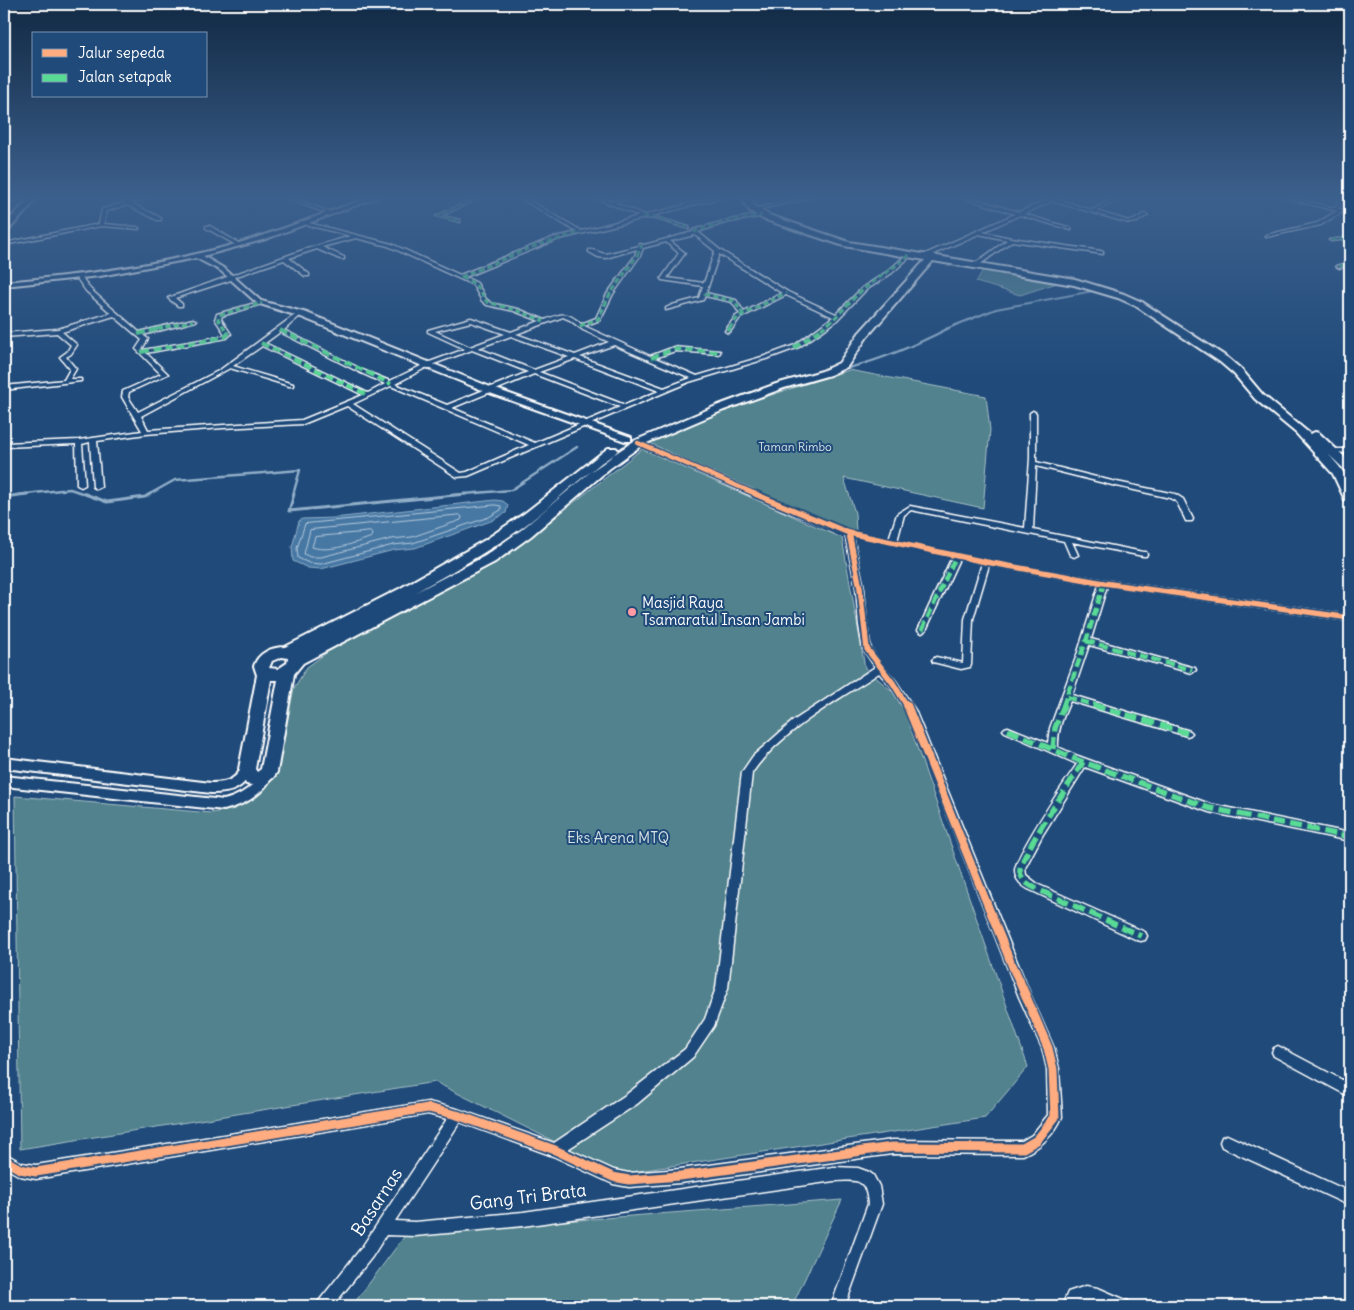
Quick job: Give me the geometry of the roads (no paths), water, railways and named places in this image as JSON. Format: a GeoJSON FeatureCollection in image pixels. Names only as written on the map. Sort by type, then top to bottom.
{"type":"FeatureCollection","features":[{"type":"Feature","properties":{"kind":"highway"},"geometry":{"type":"LineString","coordinates":[[265,673],[275,675],[290,661],[490,559],[526,533],[633,441],[716,405],[826,374],[843,365],[863,335],[921,259]]}},
{"type":"Feature","properties":{"kind":"highway"},"geometry":{"type":"LineString","coordinates":[[940,259],[1096,287],[1121,296],[1160,315],[1231,356],[1251,372],[1271,396],[1334,451],[1350,468]]}},
{"type":"Feature","properties":{"kind":"highway"},"geometry":{"type":"LineString","coordinates":[[945,259],[1078,279],[1126,293],[1224,360],[1238,372],[1259,397],[1300,431],[1320,452],[1338,473],[1350,499]]}},
{"type":"Feature","properties":{"kind":"highway"},"geometry":{"type":"LineString","coordinates":[[276,652],[290,661],[269,772],[256,779],[252,779],[247,769],[265,673],[261,667],[264,660],[276,652]]}},
{"type":"Feature","properties":{"kind":"street"},"geometry":{"type":"LineString","coordinates":[[4,284],[79,277],[179,259]]}},
{"type":"Feature","properties":{"kind":"street"},"geometry":{"type":"LineString","coordinates":[[204,259],[212,263],[231,278],[254,300],[299,314],[429,364],[490,390],[633,441],[784,508],[849,533],[986,562],[1104,583],[1350,618]]}},
{"type":"Feature","properties":{"kind":"street"},"geometry":{"type":"LineString","coordinates":[[180,305],[172,298],[282,259]]}},
{"type":"Feature","properties":{"kind":"street"},"geometry":{"type":"LineString","coordinates":[[286,259],[307,275]]}},
{"type":"Feature","properties":{"kind":"street"},"geometry":{"type":"LineString","coordinates":[[421,259],[475,284],[482,298],[487,302],[516,310],[544,321]]}},
{"type":"Feature","properties":{"kind":"street"},"geometry":{"type":"LineString","coordinates":[[461,277],[503,259]]}},
{"type":"Feature","properties":{"kind":"street"},"geometry":{"type":"LineString","coordinates":[[580,326],[598,319],[610,294],[635,259]]}},
{"type":"Feature","properties":{"kind":"street"},"geometry":{"type":"LineString","coordinates":[[678,259],[664,279],[707,285]]}},
{"type":"Feature","properties":{"kind":"street"},"geometry":{"type":"LineString","coordinates":[[668,309],[676,305],[700,300],[704,294],[715,259]]}},
{"type":"Feature","properties":{"kind":"street"},"geometry":{"type":"LineString","coordinates":[[731,259],[786,293],[835,316]]}},
{"type":"Feature","properties":{"kind":"street"},"geometry":{"type":"LineString","coordinates":[[349,404],[460,475],[479,470],[663,390],[798,346],[833,321],[835,316],[864,289],[890,272],[917,259]]}},
{"type":"Feature","properties":{"kind":"street"},"geometry":{"type":"LineString","coordinates":[[979,264],[985,259]]}},
{"type":"Feature","properties":{"kind":"street"},"geometry":{"type":"LineString","coordinates":[[1339,266],[1350,264]]}},
{"type":"Feature","properties":{"kind":"street"},"geometry":{"type":"LineString","coordinates":[[79,277],[88,290],[145,339],[139,346],[141,352],[165,374],[126,391],[125,397],[146,432]]}},
{"type":"Feature","properties":{"kind":"street"},"geometry":{"type":"LineString","coordinates":[[728,331],[735,319],[786,293]]}},
{"type":"Feature","properties":{"kind":"street"},"geometry":{"type":"LineString","coordinates":[[704,294],[734,301],[743,314]]}},
{"type":"Feature","properties":{"kind":"street"},"geometry":{"type":"LineString","coordinates":[[141,352],[227,336],[218,319],[219,315],[262,303]]}},
{"type":"Feature","properties":{"kind":"street"},"geometry":{"type":"LineString","coordinates":[[4,335],[58,331],[114,314]]}},
{"type":"Feature","properties":{"kind":"street"},"geometry":{"type":"LineString","coordinates":[[137,415],[228,366],[280,330],[299,314]]}},
{"type":"Feature","properties":{"kind":"street"},"geometry":{"type":"LineString","coordinates":[[4,445],[79,442],[146,432],[302,422],[349,404],[429,364],[565,314],[580,326],[613,343],[697,378]]}},
{"type":"Feature","properties":{"kind":"street"},"geometry":{"type":"LineString","coordinates":[[625,407],[471,349],[430,331],[471,320],[663,390]]}},
{"type":"Feature","properties":{"kind":"street"},"geometry":{"type":"LineString","coordinates":[[138,334],[193,321]]}},
{"type":"Feature","properties":{"kind":"street"},"geometry":{"type":"LineString","coordinates":[[280,330],[391,384],[534,445]]}},
{"type":"Feature","properties":{"kind":"street"},"geometry":{"type":"LineString","coordinates":[[58,331],[74,345],[63,358],[72,369],[66,381]]}},
{"type":"Feature","properties":{"kind":"street"},"geometry":{"type":"LineString","coordinates":[[261,343],[341,384],[368,395]]}},
{"type":"Feature","properties":{"kind":"street"},"geometry":{"type":"LineString","coordinates":[[448,407],[533,372],[613,343]]}},
{"type":"Feature","properties":{"kind":"street"},"geometry":{"type":"LineString","coordinates":[[650,358],[674,349],[718,352]]}},
{"type":"Feature","properties":{"kind":"street"},"geometry":{"type":"LineString","coordinates":[[228,366],[291,385]]}},
{"type":"Feature","properties":{"kind":"street"},"geometry":{"type":"LineString","coordinates":[[4,388],[80,380]]}},
{"type":"Feature","properties":{"kind":"street"},"geometry":{"type":"LineString","coordinates":[[1029,531],[1033,463],[1033,413]]}},
{"type":"Feature","properties":{"kind":"street"},"geometry":{"type":"LineString","coordinates":[[93,440],[97,487]]}},
{"type":"Feature","properties":{"kind":"street"},"geometry":{"type":"LineString","coordinates":[[79,442],[81,485]]}},
{"type":"Feature","properties":{"kind":"street"},"geometry":{"type":"LineString","coordinates":[[1334,451],[1350,451]]}},
{"type":"Feature","properties":{"kind":"street"},"geometry":{"type":"LineString","coordinates":[[1033,463],[1172,496],[1180,501],[1189,520]]}},
{"type":"Feature","properties":{"kind":"street"},"geometry":{"type":"LineString","coordinates":[[892,543],[901,514],[910,508],[1143,554]]}},
{"type":"Feature","properties":{"kind":"street"},"geometry":{"type":"LineString","coordinates":[[4,1160],[8,1164],[20,1169],[36,1172],[428,1108],[457,1115],[554,1150],[613,1177],[650,1180],[892,1147],[1023,1148],[1037,1140],[1055,1117],[1053,1068],[1048,1048],[1025,997],[910,710],[893,683],[867,649],[860,588],[849,533]]}},
{"type":"Feature","properties":{"kind":"street"},"geometry":{"type":"LineString","coordinates":[[1067,539],[1074,555]]}},
{"type":"Feature","properties":{"kind":"street"},"geometry":{"type":"LineString","coordinates":[[922,630],[956,556]]}},
{"type":"Feature","properties":{"kind":"street"},"geometry":{"type":"LineString","coordinates":[[936,660],[961,666],[966,665],[969,619],[986,562]]}},
{"type":"Feature","properties":{"kind":"street"},"geometry":{"type":"LineString","coordinates":[[1053,749],[1052,742],[1056,725],[1086,641],[1104,583]]}},
{"type":"Feature","properties":{"kind":"street"},"geometry":{"type":"LineString","coordinates":[[1086,641],[1192,670]]}},
{"type":"Feature","properties":{"kind":"street"},"geometry":{"type":"LineString","coordinates":[[554,1150],[632,1099],[690,1052],[710,1022],[722,988],[747,772],[756,759],[796,723],[880,668]]}},
{"type":"Feature","properties":{"kind":"street"},"geometry":{"type":"LineString","coordinates":[[1067,697],[1187,734]]}},
{"type":"Feature","properties":{"kind":"street"},"geometry":{"type":"LineString","coordinates":[[1008,730],[1083,762],[1209,808],[1350,840]]}},
{"type":"Feature","properties":{"kind":"street"},"geometry":{"type":"LineString","coordinates":[[1083,762],[1038,833],[1020,868],[1020,874],[1029,885],[1141,936]]}},
{"type":"Feature","properties":{"kind":"street"},"geometry":{"type":"LineString","coordinates":[[4,763],[211,788],[226,788],[236,784],[242,780],[247,769]]}},
{"type":"Feature","properties":{"kind":"street"},"geometry":{"type":"LineString","coordinates":[[4,781],[224,805],[248,797],[262,784],[269,772]]}},
{"type":"Feature","properties":{"kind":"street"},"geometry":{"type":"LineString","coordinates":[[1278,1052],[1350,1091]]}},
{"type":"Feature","properties":{"kind":"street","name":"Basarnas"},"geometry":{"type":"LineString","coordinates":[[324,1306],[367,1252],[457,1115]]}},
{"type":"Feature","properties":{"kind":"street"},"geometry":{"type":"LineString","coordinates":[[1227,1142],[1350,1199]]}},
{"type":"Feature","properties":{"kind":"street","name":"Gang Tri Brata"},"geometry":{"type":"LineString","coordinates":[[383,1228],[415,1229],[522,1219],[834,1174],[860,1174],[869,1178],[875,1193],[875,1204],[838,1306]]}},
{"type":"Feature","properties":{"kind":"street"},"geometry":{"type":"LineString","coordinates":[[1069,1306],[1073,1297],[1081,1292],[1093,1294],[1123,1306]]}},
{"type":"Feature","properties":{"kind":"water"},"geometry":{"type":"Polygon","coordinates":[[[495,500],[503,501],[508,505],[506,513],[491,521],[415,548],[394,550],[321,569],[308,568],[293,561],[292,547],[299,521],[302,519],[334,518],[495,500]]]}},
{"type":"Feature","properties":{"kind":"waterway"},"geometry":{"type":"LineString","coordinates":[[946,329],[996,309],[1093,291]]}},
{"type":"Feature","properties":{"kind":"waterway"},"geometry":{"type":"LineString","coordinates":[[848,368],[900,351],[949,328]]}},
{"type":"Feature","properties":{"kind":"waterway"},"geometry":{"type":"LineString","coordinates":[[453,495],[511,490],[577,447]]}},
{"type":"Feature","properties":{"kind":"waterway"},"geometry":{"type":"LineString","coordinates":[[148,495],[175,480],[300,470],[293,495]]}},
{"type":"Feature","properties":{"kind":"waterway"},"geometry":{"type":"LineString","coordinates":[[17,495],[70,489],[85,494]]}},
{"type":"Feature","properties":{"kind":"waterway"},"geometry":{"type":"LineString","coordinates":[[4,497],[27,494]]}},
{"type":"Feature","properties":{"kind":"waterway"},"geometry":{"type":"LineString","coordinates":[[85,494],[107,502],[145,497],[150,494]]}},
{"type":"Feature","properties":{"kind":"waterway"},"geometry":{"type":"LineString","coordinates":[[294,494],[289,511],[466,494]]}},
{"type":"Feature","properties":{"kind":"place","name":"Masjid Raya Tsamaratul Insan Jambi"},"geometry":{"type":"Point","coordinates":[632,612]}},
{"type":"Feature","properties":{"kind":"park label","name":"Taman Rimbo"},"geometry":{"type":"Point","coordinates":[795,447]}},
{"type":"Feature","properties":{"kind":"park label","name":"Eks Arena MTQ"},"geometry":{"type":"Point","coordinates":[618,838]}}]}
